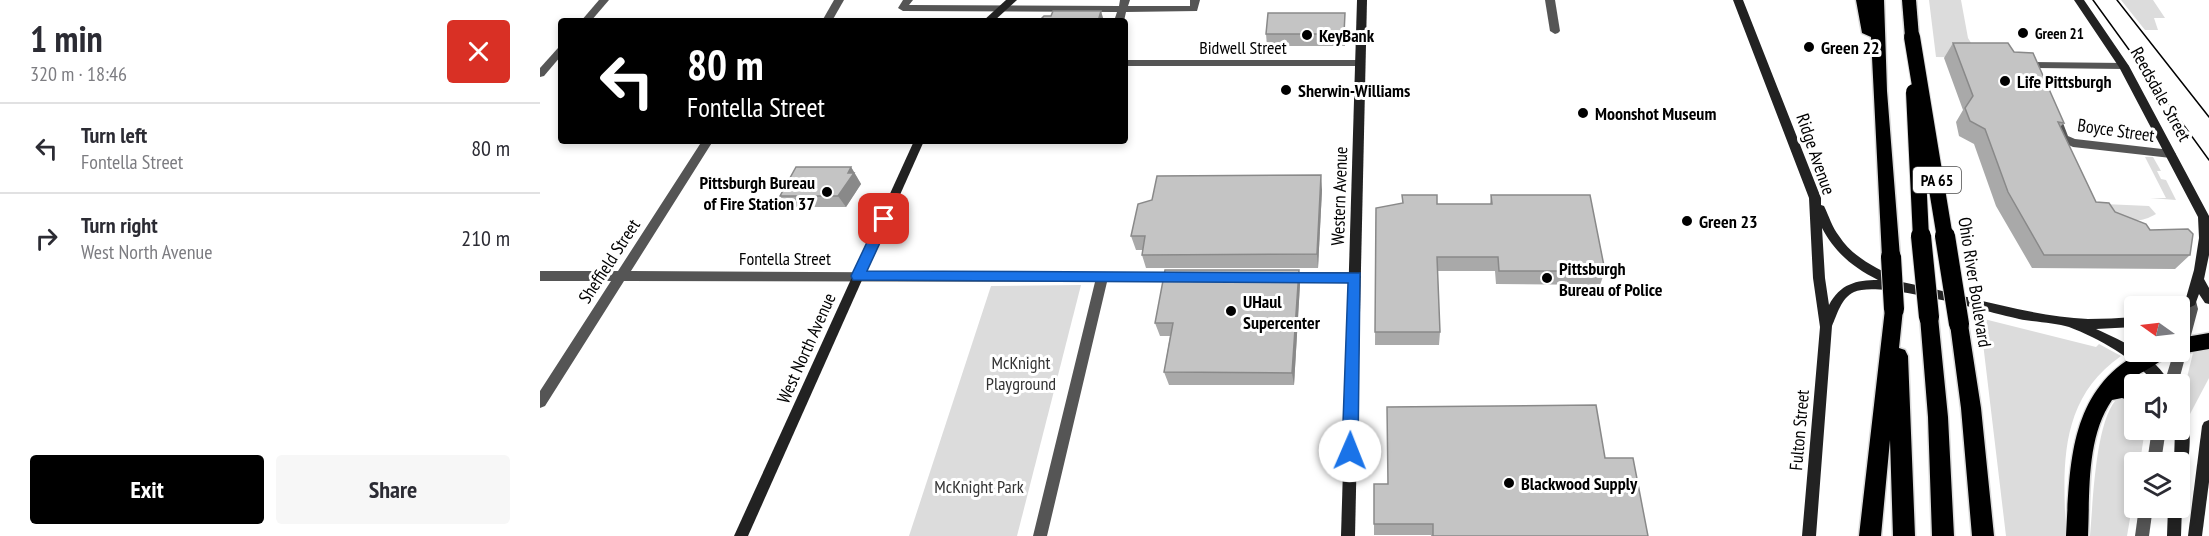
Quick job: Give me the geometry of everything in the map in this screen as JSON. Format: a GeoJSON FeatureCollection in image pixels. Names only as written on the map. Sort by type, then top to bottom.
{"type":"FeatureCollection","features":[{"type":"Feature","properties":{"kind":"highway"},"geometry":{"type":"LineString","coordinates":[[1863,0],[1879,91]]}},
{"type":"Feature","properties":{"kind":"highway","name":"PA 65"},"geometry":{"type":"LineString","coordinates":[[1877,0],[1879,91],[1900,391],[1904,536]]}},
{"type":"Feature","properties":{"kind":"highway","name":"Ohio River Boulevard"},"geometry":{"type":"LineString","coordinates":[[1909,0],[1912,37],[1971,408],[1983,536]]}},
{"type":"Feature","properties":{"kind":"highway"},"geometry":{"type":"LineString","coordinates":[[1912,37],[1915,170],[1939,439],[1943,536]]}},
{"type":"Feature","properties":{"kind":"highway"},"geometry":{"type":"LineString","coordinates":[[1870,536],[1894,309]]}},
{"type":"Feature","properties":{"kind":"highway"},"geometry":{"type":"LineString","coordinates":[[2190,344],[2209,341]]}},
{"type":"Feature","properties":{"kind":"highway"},"geometry":{"type":"LineString","coordinates":[[2077,536],[2085,433],[2097,402],[2128,368],[2137,362]]}},
{"type":"Feature","properties":{"kind":"highway"},"geometry":{"type":"LineString","coordinates":[[2104,393],[2124,390]]}},
{"type":"Feature","properties":{"kind":"main road"},"geometry":{"type":"LineString","coordinates":[[991,18],[1012,0]]}},
{"type":"Feature","properties":{"kind":"main road","name":"Western Avenue"},"geometry":{"type":"LineString","coordinates":[[1348,536],[1362,0]]}},
{"type":"Feature","properties":{"kind":"main road","name":"Ridge Avenue"},"geometry":{"type":"LineString","coordinates":[[1738,0],[1815,198],[1819,278],[1826,327]]}},
{"type":"Feature","properties":{"kind":"main road","name":"Reedsdale Street"},"geometry":{"type":"LineString","coordinates":[[2079,0],[2124,66],[2207,217],[2207,231],[2198,280],[2189,296]]}},
{"type":"Feature","properties":{"kind":"main road","name":"West North Avenue"},"geometry":{"type":"LineString","coordinates":[[741,536],[918,144]]}},
{"type":"Feature","properties":{"kind":"main road"},"geometry":{"type":"LineString","coordinates":[[1815,198],[1832,239],[1840,249],[1856,263],[1905,288]]}},
{"type":"Feature","properties":{"kind":"main road"},"geometry":{"type":"LineString","coordinates":[[2198,280],[2209,299]]}},
{"type":"Feature","properties":{"kind":"main road"},"geometry":{"type":"LineString","coordinates":[[1826,327],[1839,297],[1847,290],[1865,286],[1905,288],[2068,323],[2124,350]]}},
{"type":"Feature","properties":{"kind":"main road"},"geometry":{"type":"LineString","coordinates":[[2068,323],[2124,322]]}},
{"type":"Feature","properties":{"kind":"main road","name":"Fulton Street"},"geometry":{"type":"LineString","coordinates":[[1809,536],[1826,327]]}},
{"type":"Feature","properties":{"kind":"main road"},"geometry":{"type":"LineString","coordinates":[[2142,362],[2153,374]]}},
{"type":"Feature","properties":{"kind":"main road"},"geometry":{"type":"LineString","coordinates":[[2195,536],[2208,430]]}},
{"type":"Feature","properties":{"kind":"main road"},"geometry":{"type":"LineString","coordinates":[[2174,536],[2175,518]]}},
{"type":"Feature","properties":{"kind":"street"},"geometry":{"type":"LineString","coordinates":[[589,18],[604,0]]}},
{"type":"Feature","properties":{"kind":"street"},"geometry":{"type":"LineString","coordinates":[[829,18],[839,0]]}},
{"type":"Feature","properties":{"kind":"street"},"geometry":{"type":"LineString","coordinates":[[906,4],[1001,9],[1123,5],[1194,9],[1195,0]]}},
{"type":"Feature","properties":{"kind":"street"},"geometry":{"type":"LineString","coordinates":[[1550,0],[1556,31]]}},
{"type":"Feature","properties":{"kind":"street"},"geometry":{"type":"LineString","coordinates":[[540,74],[545,63],[558,52]]}},
{"type":"Feature","properties":{"kind":"street","name":"Bidwell Street"},"geometry":{"type":"LineString","coordinates":[[1128,63],[1360,63]]}},
{"type":"Feature","properties":{"kind":"street"},"geometry":{"type":"LineString","coordinates":[[2037,80],[2031,64],[2124,66]]}},
{"type":"Feature","properties":{"kind":"street","name":"Boyce Street"},"geometry":{"type":"LineString","coordinates":[[2055,118],[2064,138],[2073,143],[2171,154]]}},
{"type":"Feature","properties":{"kind":"street","name":"Sheffield Street"},"geometry":{"type":"LineString","coordinates":[[540,402],[706,144]]}},
{"type":"Feature","properties":{"kind":"street","name":"Fontella Street"},"geometry":{"type":"LineString","coordinates":[[540,276],[1196,277]]}},
{"type":"Feature","properties":{"kind":"street"},"geometry":{"type":"LineString","coordinates":[[1040,536],[1102,277]]}},
{"type":"Feature","properties":{"kind":"street"},"geometry":{"type":"LineString","coordinates":[[1267,277],[1355,277]]}},
{"type":"Feature","properties":{"kind":"street"},"geometry":{"type":"LineString","coordinates":[[2142,536],[2144,518]]}},
{"type":"Feature","properties":{"kind":"green space"},"geometry":{"type":"Polygon","coordinates":[[[1929,0],[1961,0],[1968,38],[1978,54],[1998,58],[1936,57],[1929,0]]]}},
{"type":"Feature","properties":{"kind":"green space"},"geometry":{"type":"Polygon","coordinates":[[[2121,0],[2153,0],[2165,18],[2154,18],[2158,30],[2145,30],[2121,0]]]}},
{"type":"Feature","properties":{"kind":"green space"},"geometry":{"type":"Polygon","coordinates":[[[2145,157],[2153,157],[2161,171],[2157,171],[2161,179],[2166,180],[2176,200],[2150,198],[2166,198],[2145,157]]]}},
{"type":"Feature","properties":{"kind":"green space"},"geometry":{"type":"Polygon","coordinates":[[[2104,204],[2149,206],[2156,214],[2141,220],[2128,219],[2104,204]]]}},
{"type":"Feature","properties":{"kind":"green space","name":"McKnight Park"},"geometry":{"type":"Polygon","coordinates":[[[1081,285],[1017,536],[909,536],[991,286],[1081,285]]]}},
{"type":"Feature","properties":{"kind":"green space"},"geometry":{"type":"Polygon","coordinates":[[[1980,318],[2096,347],[2099,344],[2121,356],[2100,374],[2085,393],[2075,414],[2065,460],[2066,536],[2006,536],[1980,318]]]}},
{"type":"Feature","properties":{"kind":"green space"},"geometry":{"type":"Polygon","coordinates":[[[2209,348],[2209,378],[2190,414],[2190,374],[2188,374],[2193,353],[2209,348]]]}},
{"type":"Feature","properties":{"kind":"green space"},"geometry":{"type":"Polygon","coordinates":[[[2119,397],[2124,398],[2124,440],[2143,440],[2142,452],[2124,452],[2124,518],[2130,518],[2127,536],[2090,536],[2100,441],[2111,407],[2119,397]]]}},
{"type":"Feature","properties":{"kind":"building"},"geometry":{"type":"Polygon","coordinates":[[[1053,11],[1101,11],[1099,18],[1042,18],[1051,16],[1053,11]]]}},
{"type":"Feature","properties":{"kind":"building"},"geometry":{"type":"Polygon","coordinates":[[[1268,13],[1345,13],[1344,34],[1266,34],[1268,13]]]}},
{"type":"Feature","properties":{"kind":"building"},"geometry":{"type":"Polygon","coordinates":[[[1953,43],[2008,43],[2014,52],[2033,53],[2064,123],[2058,122],[2096,202],[2109,203],[2115,212],[2146,224],[2150,230],[2188,229],[2193,234],[2190,255],[2044,255],[2008,192],[1985,129],[1970,121],[1965,108],[1973,96],[1953,43]]]}},
{"type":"Feature","properties":{"kind":"building"},"geometry":{"type":"Polygon","coordinates":[[[796,167],[851,167],[848,173],[854,173],[838,196],[780,196],[796,167]]]}},
{"type":"Feature","properties":{"kind":"building"},"geometry":{"type":"Polygon","coordinates":[[[1321,175],[1317,254],[1142,255],[1145,236],[1131,236],[1138,204],[1152,200],[1157,176],[1321,175]]]}},
{"type":"Feature","properties":{"kind":"building","name":"Pittsburgh Bureau of Police"},"geometry":{"type":"Polygon","coordinates":[[[1402,195],[1437,195],[1437,204],[1492,204],[1491,195],[1590,195],[1605,271],[1499,271],[1498,257],[1437,257],[1440,332],[1375,332],[1376,208],[1403,203],[1402,195]]]}},
{"type":"Feature","properties":{"kind":"building","name":"UHaul Supercenter"},"geometry":{"type":"Polygon","coordinates":[[[1165,270],[1299,270],[1292,373],[1164,372],[1173,323],[1155,323],[1165,270]]]}},
{"type":"Feature","properties":{"kind":"building","name":"Blackwood Supply"},"geometry":{"type":"Polygon","coordinates":[[[1596,405],[1605,458],[1633,458],[1648,536],[1433,536],[1433,524],[1374,524],[1374,484],[1388,484],[1387,407],[1596,405]]]}},
{"type":"Feature","properties":{"kind":"tram line"},"geometry":{"type":"LineString","coordinates":[[2093,0],[2209,160]]}},
{"type":"Feature","properties":{"kind":"tram line"},"geometry":{"type":"LineString","coordinates":[[2117,0],[2209,117]]}},
{"type":"Feature","properties":{"kind":"place","name":"Green 21"},"geometry":{"type":"Point","coordinates":[2023,33]}},
{"type":"Feature","properties":{"kind":"place","name":"KeyBank"},"geometry":{"type":"Point","coordinates":[1307,35]}},
{"type":"Feature","properties":{"kind":"place","name":"Green 22"},"geometry":{"type":"Point","coordinates":[1809,47]}},
{"type":"Feature","properties":{"kind":"place","name":"Life Pittsburgh"},"geometry":{"type":"Point","coordinates":[2005,81]}},
{"type":"Feature","properties":{"kind":"place","name":"Sherwin-Williams"},"geometry":{"type":"Point","coordinates":[1286,90]}},
{"type":"Feature","properties":{"kind":"place","name":"Moonshot Museum"},"geometry":{"type":"Point","coordinates":[1583,113]}},
{"type":"Feature","properties":{"kind":"place","name":"Pittsburgh Bureau of Fire Station 37"},"geometry":{"type":"Point","coordinates":[827,192]}},
{"type":"Feature","properties":{"kind":"place","name":"Green 23"},"geometry":{"type":"Point","coordinates":[1687,221]}},
{"type":"Feature","properties":{"kind":"place","name":"Pittsburgh Bureau of Police"},"geometry":{"type":"Point","coordinates":[1547,278]}},
{"type":"Feature","properties":{"kind":"place","name":"UHaul Supercenter"},"geometry":{"type":"Point","coordinates":[1231,311]}},
{"type":"Feature","properties":{"kind":"place","name":"Blackwood Supply"},"geometry":{"type":"Point","coordinates":[1509,483]}},
{"type":"Feature","properties":{"kind":"route"},"geometry":{"type":"LineString","coordinates":[[884,219],[858,276],[1355,277],[1350,451]]}},
{"type":"Feature","properties":{"kind":"park label","name":"McKnight Playground"},"geometry":{"type":"Point","coordinates":[1021,372]}}]}
